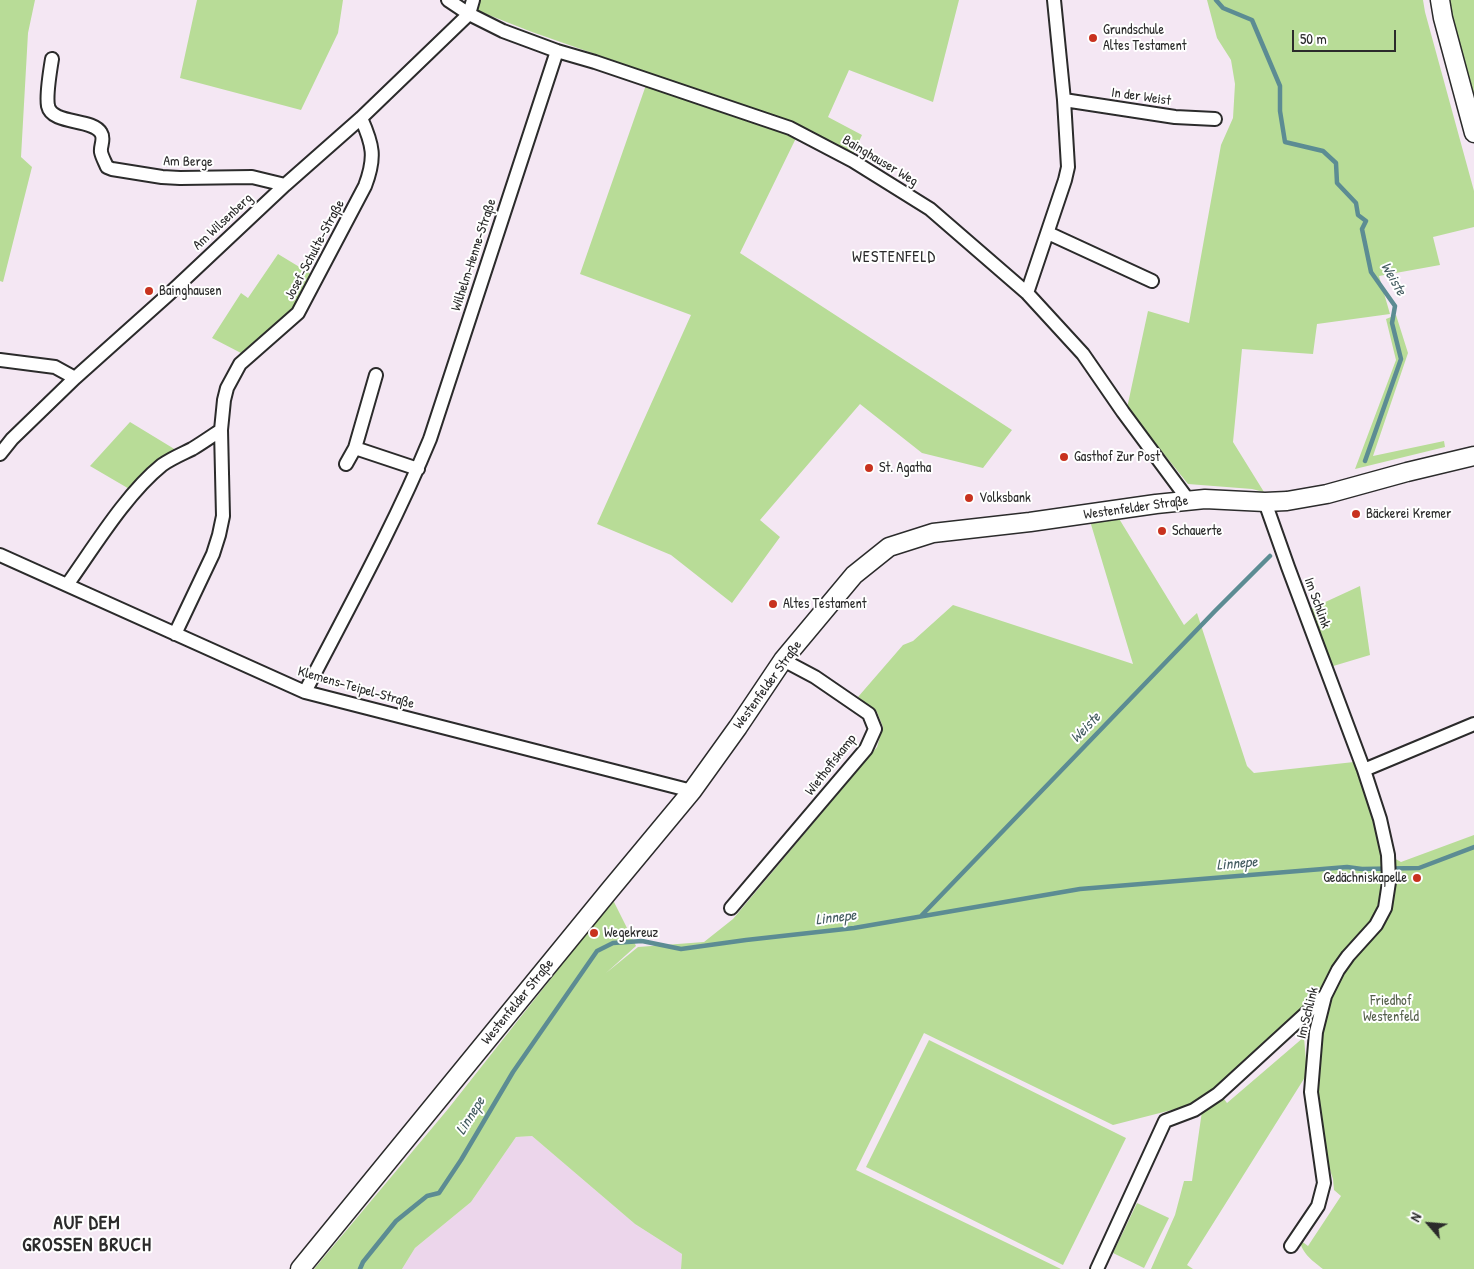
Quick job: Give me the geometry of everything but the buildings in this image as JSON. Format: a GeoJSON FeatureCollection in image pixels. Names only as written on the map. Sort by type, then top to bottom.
{"type":"FeatureCollection","features":[{"type":"Feature","properties":{"kind":"main road"},"geometry":{"type":"LineString","coordinates":[[1440,0],[1443,18],[1474,133]]}},
{"type":"Feature","properties":{"kind":"main road","name":"Westenfelder Straße"},"geometry":{"type":"LineString","coordinates":[[300,1269],[692,791],[783,660],[854,575],[889,547],[933,533],[1190,500],[1287,501],[1327,494],[1474,456]]}},
{"type":"Feature","properties":{"kind":"street","name":"Bainghauser Weg"},"geometry":{"type":"LineString","coordinates":[[448,0],[468,14],[503,31],[557,51],[790,128],[854,161],[930,209],[1027,293],[1083,354],[1123,412],[1190,500]]}},
{"type":"Feature","properties":{"kind":"street"},"geometry":{"type":"LineString","coordinates":[[468,14],[473,0]]}},
{"type":"Feature","properties":{"kind":"street"},"geometry":{"type":"LineString","coordinates":[[1027,293],[1068,167],[1064,100],[1054,0]]}},
{"type":"Feature","properties":{"kind":"street","name":"Am Wilsenberg"},"geometry":{"type":"LineString","coordinates":[[0,454],[75,378],[170,293],[285,185],[361,118],[468,14]]}},
{"type":"Feature","properties":{"kind":"street","name":"Wilhelm-Henne-Straße"},"geometry":{"type":"LineString","coordinates":[[305,692],[418,469],[430,439],[557,51]]}},
{"type":"Feature","properties":{"kind":"street","name":"Am Berge"},"geometry":{"type":"LineString","coordinates":[[52,59],[48,107],[52,112],[63,118],[93,126],[101,131],[103,138],[101,151],[106,167],[162,177],[252,177],[285,185]]}},
{"type":"Feature","properties":{"kind":"street","name":"In der Weist"},"geometry":{"type":"LineString","coordinates":[[1064,100],[1175,117],[1215,119]]}},
{"type":"Feature","properties":{"kind":"street","name":"Josef-Schulte-Straße"},"geometry":{"type":"LineString","coordinates":[[175,634],[213,554],[223,516],[222,430],[226,388],[240,364],[298,313],[365,186],[371,170],[373,155],[370,138],[361,118]]}},
{"type":"Feature","properties":{"kind":"street"},"geometry":{"type":"LineString","coordinates":[[1048,233],[1152,281]]}},
{"type":"Feature","properties":{"kind":"street"},"geometry":{"type":"LineString","coordinates":[[0,360],[56,367],[75,378]]}},
{"type":"Feature","properties":{"kind":"street"},"geometry":{"type":"LineString","coordinates":[[346,464],[355,448],[376,375]]}},
{"type":"Feature","properties":{"kind":"street"},"geometry":{"type":"LineString","coordinates":[[67,585],[145,480],[163,465],[222,430]]}},
{"type":"Feature","properties":{"kind":"street"},"geometry":{"type":"LineString","coordinates":[[355,448],[418,469]]}},
{"type":"Feature","properties":{"kind":"street","name":"Im Schlink"},"geometry":{"type":"LineString","coordinates":[[1265,502],[1364,770],[1380,819],[1388,855],[1389,882],[1385,908],[1376,925],[1348,956],[1338,970],[1325,996],[1316,1032],[1311,1092],[1324,1183],[1318,1206],[1291,1246]]}},
{"type":"Feature","properties":{"kind":"street","name":"Klemens-Teipel-Straße"},"geometry":{"type":"LineString","coordinates":[[0,554],[305,692],[692,791]]}},
{"type":"Feature","properties":{"kind":"street","name":"Wiethoffskamp"},"geometry":{"type":"LineString","coordinates":[[731,908],[866,749],[875,729],[869,714],[815,677],[783,660]]}},
{"type":"Feature","properties":{"kind":"street"},"geometry":{"type":"LineString","coordinates":[[1364,770],[1474,724]]}},
{"type":"Feature","properties":{"kind":"street"},"geometry":{"type":"LineString","coordinates":[[1097,1269],[1165,1121],[1194,1110],[1218,1094],[1325,996]]}},
{"type":"Feature","properties":{"kind":"shaded area"},"geometry":{"type":"Polygon","coordinates":[[[532,1136],[635,1224],[682,1254],[681,1269],[402,1269],[415,1248],[471,1202],[516,1137],[532,1136]]]}},
{"type":"Feature","properties":{"kind":"green space"},"geometry":{"type":"Polygon","coordinates":[[[0,0],[35,0],[28,33],[21,157],[32,167],[3,282],[0,281],[0,0]]]}},
{"type":"Feature","properties":{"kind":"green space"},"geometry":{"type":"Polygon","coordinates":[[[197,0],[343,0],[338,33],[301,110],[180,78],[197,0]]]}},
{"type":"Feature","properties":{"kind":"green space"},"geometry":{"type":"Polygon","coordinates":[[[478,0],[959,0],[933,102],[849,70],[828,117],[862,135],[853,154],[801,126],[532,32],[476,10],[478,0]]]}},
{"type":"Feature","properties":{"kind":"green space"},"geometry":{"type":"Polygon","coordinates":[[[1207,0],[1423,0],[1474,191],[1474,227],[1433,237],[1440,265],[1379,276],[1390,314],[1317,324],[1313,354],[1242,349],[1233,442],[1264,492],[1252,489],[1188,484],[1127,408],[1148,311],[1189,323],[1221,145],[1233,118],[1235,84],[1231,60],[1217,38],[1207,0]]]}},
{"type":"Feature","properties":{"kind":"green space"},"geometry":{"type":"Polygon","coordinates":[[[1448,0],[1474,0],[1474,101],[1453,29],[1448,0]]]}},
{"type":"Feature","properties":{"kind":"green space"},"geometry":{"type":"Polygon","coordinates":[[[646,85],[797,136],[740,253],[1012,430],[983,468],[922,453],[860,404],[760,520],[780,537],[732,603],[671,555],[597,524],[691,315],[580,274],[646,85]]]}},
{"type":"Feature","properties":{"kind":"green space"},"geometry":{"type":"Polygon","coordinates":[[[278,254],[311,274],[292,309],[241,353],[212,338],[241,293],[248,298],[278,254]]]}},
{"type":"Feature","properties":{"kind":"green space"},"geometry":{"type":"Polygon","coordinates":[[[1396,315],[1408,353],[1373,456],[1444,441],[1445,447],[1355,469],[1396,360],[1386,319],[1396,315]]]}},
{"type":"Feature","properties":{"kind":"green space"},"geometry":{"type":"Polygon","coordinates":[[[130,422],[176,450],[131,490],[90,466],[130,422]]]}},
{"type":"Feature","properties":{"kind":"green space"},"geometry":{"type":"Polygon","coordinates":[[[1118,517],[1184,625],[1197,613],[1247,766],[1254,773],[1354,762],[1384,856],[1382,902],[1372,921],[1325,987],[1248,1059],[1195,1104],[1113,1125],[924,1033],[856,1170],[1061,1269],[681,1269],[682,1254],[635,1224],[532,1136],[516,1137],[471,1202],[415,1248],[402,1269],[314,1269],[448,1109],[613,900],[636,946],[606,973],[638,947],[704,942],[733,919],[877,747],[883,727],[877,712],[858,697],[903,645],[913,641],[953,605],[1133,664],[1090,521],[1118,517]]]}},
{"type":"Feature","properties":{"kind":"green space"},"geometry":{"type":"Polygon","coordinates":[[[1360,586],[1370,655],[1330,667],[1308,610],[1360,586]]]}},
{"type":"Feature","properties":{"kind":"green space","name":"Friedhof Westenfeld"},"geometry":{"type":"Polygon","coordinates":[[[1474,835],[1474,1269],[1323,1269],[1305,1253],[1300,1240],[1308,1246],[1341,1196],[1334,1190],[1333,1179],[1315,1111],[1318,1039],[1327,1007],[1337,980],[1355,955],[1374,934],[1392,857],[1401,862],[1474,835]]]}},
{"type":"Feature","properties":{"kind":"green space"},"geometry":{"type":"Polygon","coordinates":[[[1304,1037],[1307,1074],[1187,1265],[1193,1269],[1151,1269],[1175,1215],[1184,1181],[1192,1181],[1202,1111],[1221,1095],[1227,1103],[1304,1037]]]}},
{"type":"Feature","properties":{"kind":"green space"},"geometry":{"type":"Polygon","coordinates":[[[929,1040],[1126,1138],[1063,1265],[866,1167],[929,1040]]]}},
{"type":"Feature","properties":{"kind":"green space"},"geometry":{"type":"Polygon","coordinates":[[[1137,1203],[1169,1218],[1144,1268],[1113,1253],[1137,1203]]]}},
{"type":"Feature","properties":{"kind":"waterway","name":"Weiste"},"geometry":{"type":"LineString","coordinates":[[1216,0],[1223,8],[1252,20],[1280,86],[1280,111],[1285,142],[1323,151],[1336,163],[1337,183],[1356,203],[1358,215],[1366,221],[1362,229],[1371,272],[1395,306],[1392,323],[1401,359],[1365,461]]}},
{"type":"Feature","properties":{"kind":"waterway","name":"Weiste"},"geometry":{"type":"LineString","coordinates":[[921,916],[1270,556]]}},
{"type":"Feature","properties":{"kind":"waterway","name":"Linnepe"},"geometry":{"type":"LineString","coordinates":[[360,1269],[363,1262],[396,1221],[427,1196],[439,1193],[461,1160],[513,1072],[597,951],[613,943],[642,941],[681,949],[854,928],[1080,889],[1347,867],[1362,869],[1419,868],[1474,847]]}},
{"type":"Feature","properties":{"kind":"place","name":"Grundschule Altes Testament"},"geometry":{"type":"Point","coordinates":[1093,38]}},
{"type":"Feature","properties":{"kind":"place","name":"Bainghausen"},"geometry":{"type":"Point","coordinates":[149,291]}},
{"type":"Feature","properties":{"kind":"place","name":"Gasthof Zur Post"},"geometry":{"type":"Point","coordinates":[1064,457]}},
{"type":"Feature","properties":{"kind":"place","name":"St. Agatha"},"geometry":{"type":"Point","coordinates":[869,468]}},
{"type":"Feature","properties":{"kind":"place","name":"Volksbank"},"geometry":{"type":"Point","coordinates":[969,498]}},
{"type":"Feature","properties":{"kind":"place","name":"Bäckerei Kremer"},"geometry":{"type":"Point","coordinates":[1356,514]}},
{"type":"Feature","properties":{"kind":"place","name":"Schauerte"},"geometry":{"type":"Point","coordinates":[1162,531]}},
{"type":"Feature","properties":{"kind":"place","name":"Altes Testament"},"geometry":{"type":"Point","coordinates":[773,604]}},
{"type":"Feature","properties":{"kind":"place","name":"Gedächniskapelle"},"geometry":{"type":"Point","coordinates":[1417,878]}},
{"type":"Feature","properties":{"kind":"place","name":"Wegekreuz"},"geometry":{"type":"Point","coordinates":[594,933]}},
{"type":"Feature","properties":{"kind":"district","name":"WESTENFELD"},"geometry":{"type":"Point","coordinates":[894,258]}},
{"type":"Feature","properties":{"kind":"district","name":"AUF DEM GROSSEN BRUCH"},"geometry":{"type":"Point","coordinates":[87,1235]}}]}
